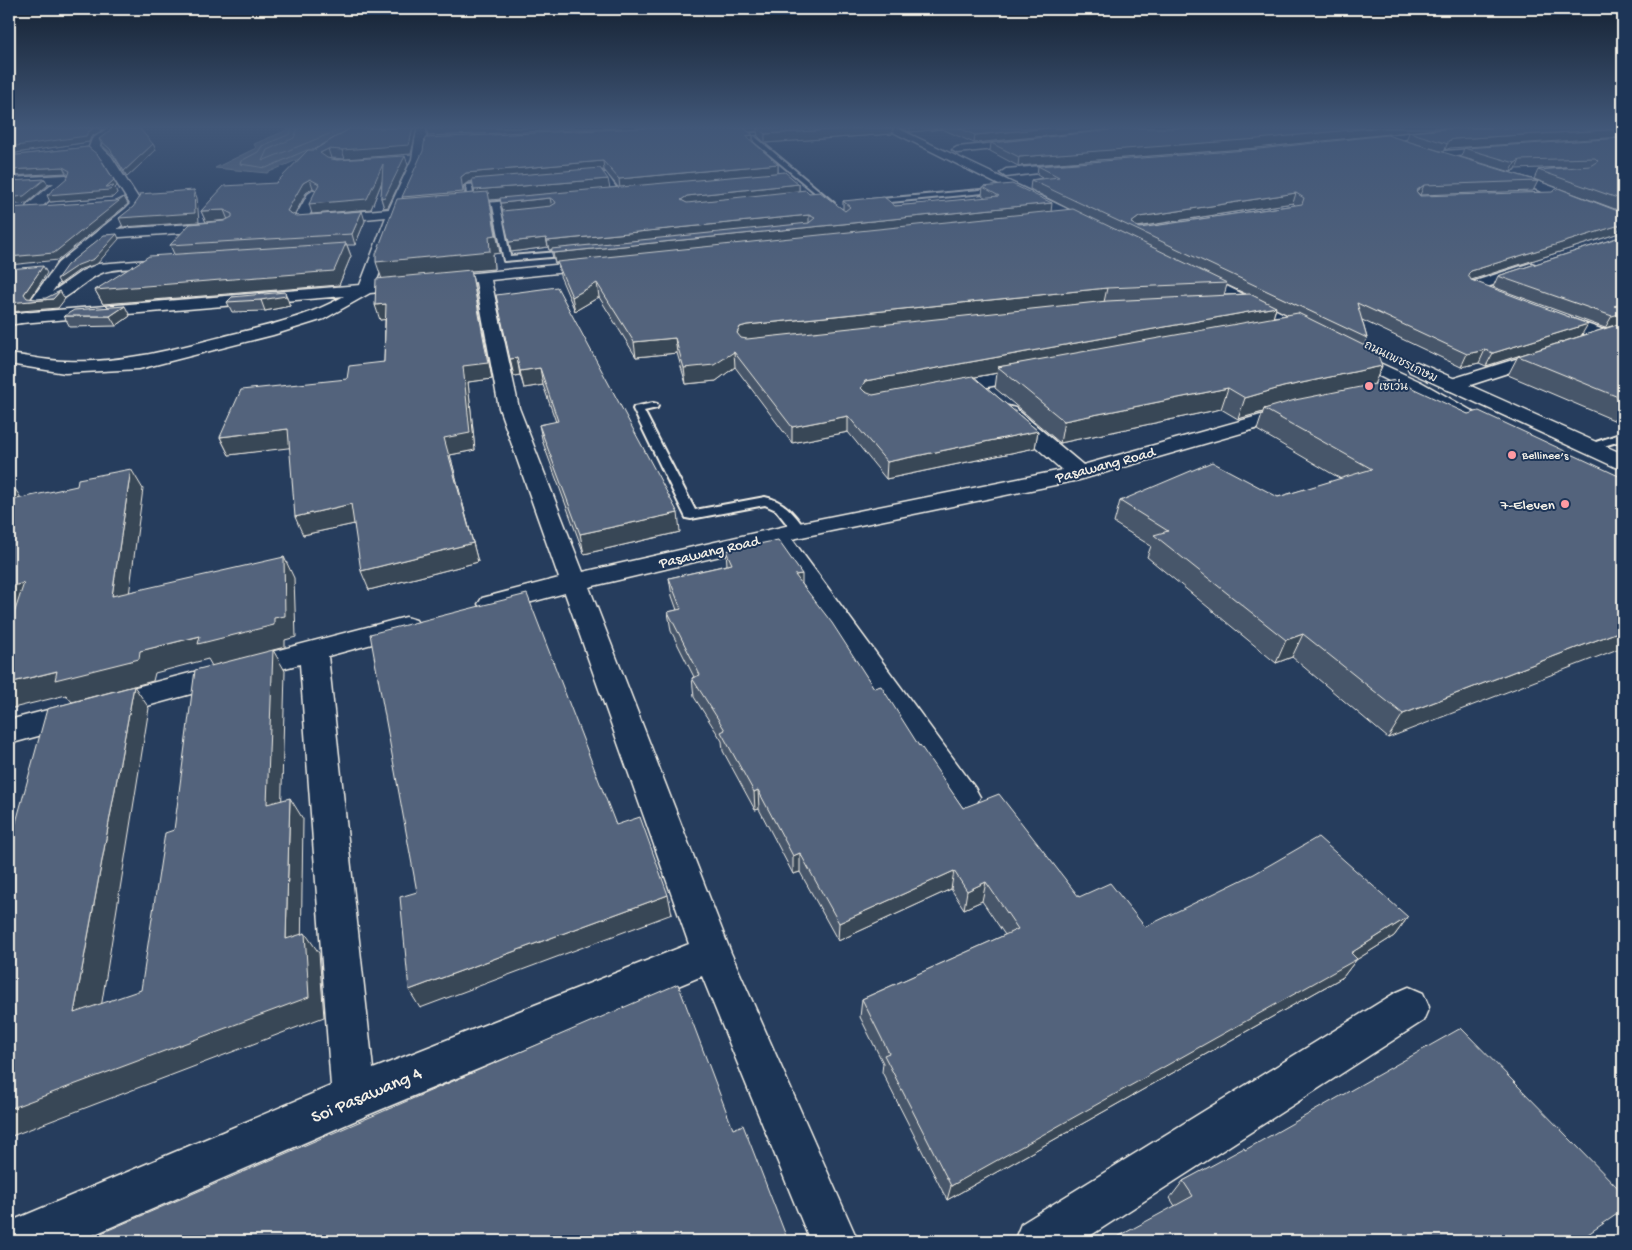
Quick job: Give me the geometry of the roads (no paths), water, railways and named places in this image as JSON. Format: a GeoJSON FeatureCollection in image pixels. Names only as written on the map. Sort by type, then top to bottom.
{"type":"FeatureCollection","features":[{"type":"Feature","properties":{"kind":"street"},"geometry":{"type":"LineString","coordinates":[[32,208],[57,186]]}},
{"type":"Feature","properties":{"kind":"street"},"geometry":{"type":"LineString","coordinates":[[26,317],[64,266],[130,212],[136,204],[125,186]]}},
{"type":"Feature","properties":{"kind":"street"},"geometry":{"type":"LineString","coordinates":[[9,360],[65,366],[104,366],[139,363],[194,351],[318,315],[366,289],[398,212],[405,186]]}},
{"type":"Feature","properties":{"kind":"street"},"geometry":{"type":"LineString","coordinates":[[1011,186],[1071,216],[1109,227],[1031,186]]}},
{"type":"Feature","properties":{"kind":"street"},"geometry":{"type":"LineString","coordinates":[[1536,186],[1623,219]]}},
{"type":"Feature","properties":{"kind":"street"},"geometry":{"type":"LineString","coordinates":[[314,194],[300,221],[398,212]]}},
{"type":"Feature","properties":{"kind":"street"},"geometry":{"type":"LineString","coordinates":[[1534,196],[1563,195]]}},
{"type":"Feature","properties":{"kind":"street"},"geometry":{"type":"LineString","coordinates":[[17,209],[52,207]]}},
{"type":"Feature","properties":{"kind":"street"},"geometry":{"type":"LineString","coordinates":[[1042,219],[1071,216]]}},
{"type":"Feature","properties":{"kind":"street"},"geometry":{"type":"LineString","coordinates":[[102,234],[228,226]]}},
{"type":"Feature","properties":{"kind":"street"},"geometry":{"type":"LineString","coordinates":[[38,301],[58,297],[142,232]]}},
{"type":"Feature","properties":{"kind":"street"},"geometry":{"type":"LineString","coordinates":[[92,272],[116,266],[188,261]]}},
{"type":"Feature","properties":{"kind":"street"},"geometry":{"type":"LineString","coordinates":[[9,319],[366,289],[607,264]]}},
{"type":"Feature","properties":{"kind":"street","name":"ถนนเพชรเกษม"},"geometry":{"type":"LineString","coordinates":[[1317,320],[1185,264],[1250,303],[1331,344],[1410,374],[1452,385],[1623,462]]}},
{"type":"Feature","properties":{"kind":"street"},"geometry":{"type":"LineString","coordinates":[[1516,304],[1472,288],[1544,264]]}},
{"type":"Feature","properties":{"kind":"street"},"geometry":{"type":"LineString","coordinates":[[45,267],[64,266]]}},
{"type":"Feature","properties":{"kind":"street"},"geometry":{"type":"LineString","coordinates":[[483,277],[509,408],[712,953],[834,1241]]}},
{"type":"Feature","properties":{"kind":"street"},"geometry":{"type":"LineString","coordinates":[[1212,305],[1250,303]]}},
{"type":"Feature","properties":{"kind":"street"},"geometry":{"type":"LineString","coordinates":[[1533,310],[1604,336]]}},
{"type":"Feature","properties":{"kind":"street"},"geometry":{"type":"LineString","coordinates":[[1263,330],[1292,325]]}},
{"type":"Feature","properties":{"kind":"street"},"geometry":{"type":"LineString","coordinates":[[1452,385],[1623,330]]}},
{"type":"Feature","properties":{"kind":"street"},"geometry":{"type":"LineString","coordinates":[[928,392],[1052,370]]}},
{"type":"Feature","properties":{"kind":"street"},"geometry":{"type":"LineString","coordinates":[[1376,394],[1410,374]]}},
{"type":"Feature","properties":{"kind":"street","name":"ถนนเพชรเกษม"},"geometry":{"type":"LineString","coordinates":[[1410,374],[1494,430]]}},
{"type":"Feature","properties":{"kind":"street"},"geometry":{"type":"LineString","coordinates":[[976,384],[1079,473]]}},
{"type":"Feature","properties":{"kind":"street","name":"Pasawang Road"},"geometry":{"type":"LineString","coordinates":[[468,610],[574,582],[788,533],[1079,473],[1283,414],[1320,406]]}},
{"type":"Feature","properties":{"kind":"street"},"geometry":{"type":"LineString","coordinates":[[788,533],[963,797]]}},
{"type":"Feature","properties":{"kind":"street"},"geometry":{"type":"LineString","coordinates":[[9,732],[429,620]]}},
{"type":"Feature","properties":{"kind":"street"},"geometry":{"type":"LineString","coordinates":[[313,650],[354,1098]]}},
{"type":"Feature","properties":{"kind":"street","name":"Soi Pasawang 4"},"geometry":{"type":"LineString","coordinates":[[23,1241],[354,1098],[712,953]]}},
{"type":"Feature","properties":{"kind":"street"},"geometry":{"type":"LineString","coordinates":[[1038,1241],[1409,1007]]}},
{"type":"Feature","properties":{"kind":"lane"},"geometry":{"type":"LineString","coordinates":[[469,186],[472,206]]}},
{"type":"Feature","properties":{"kind":"lane"},"geometry":{"type":"LineString","coordinates":[[612,186],[616,193]]}},
{"type":"Feature","properties":{"kind":"lane"},"geometry":{"type":"LineString","coordinates":[[810,186],[839,207]]}},
{"type":"Feature","properties":{"kind":"lane"},"geometry":{"type":"LineString","coordinates":[[862,203],[1014,188]]}},
{"type":"Feature","properties":{"kind":"lane"},"geometry":{"type":"LineString","coordinates":[[598,194],[626,192]]}},
{"type":"Feature","properties":{"kind":"lane"},"geometry":{"type":"LineString","coordinates":[[811,195],[820,194]]}},
{"type":"Feature","properties":{"kind":"lane"},"geometry":{"type":"LineString","coordinates":[[464,206],[524,201]]}},
{"type":"Feature","properties":{"kind":"lane"},"geometry":{"type":"LineString","coordinates":[[496,204],[509,274]]}},
{"type":"Feature","properties":{"kind":"lane"},"geometry":{"type":"LineString","coordinates":[[498,216],[507,215]]}},
{"type":"Feature","properties":{"kind":"lane"},"geometry":{"type":"LineString","coordinates":[[507,259],[584,251]]}},
{"type":"Feature","properties":{"kind":"lane"},"geometry":{"type":"LineString","coordinates":[[653,406],[638,409],[691,515],[773,501],[780,504],[788,533]]}},
{"type":"Feature","properties":{"kind":"lane"},"geometry":{"type":"LineString","coordinates":[[1590,447],[1623,436]]}},
{"type":"Feature","properties":{"kind":"place","name":"เซเว่น"},"geometry":{"type":"Point","coordinates":[1369,386]}},
{"type":"Feature","properties":{"kind":"place","name":"Bellinee’s"},"geometry":{"type":"Point","coordinates":[1512,455]}},
{"type":"Feature","properties":{"kind":"place","name":"7-Eleven"},"geometry":{"type":"Point","coordinates":[1565,504]}}]}
